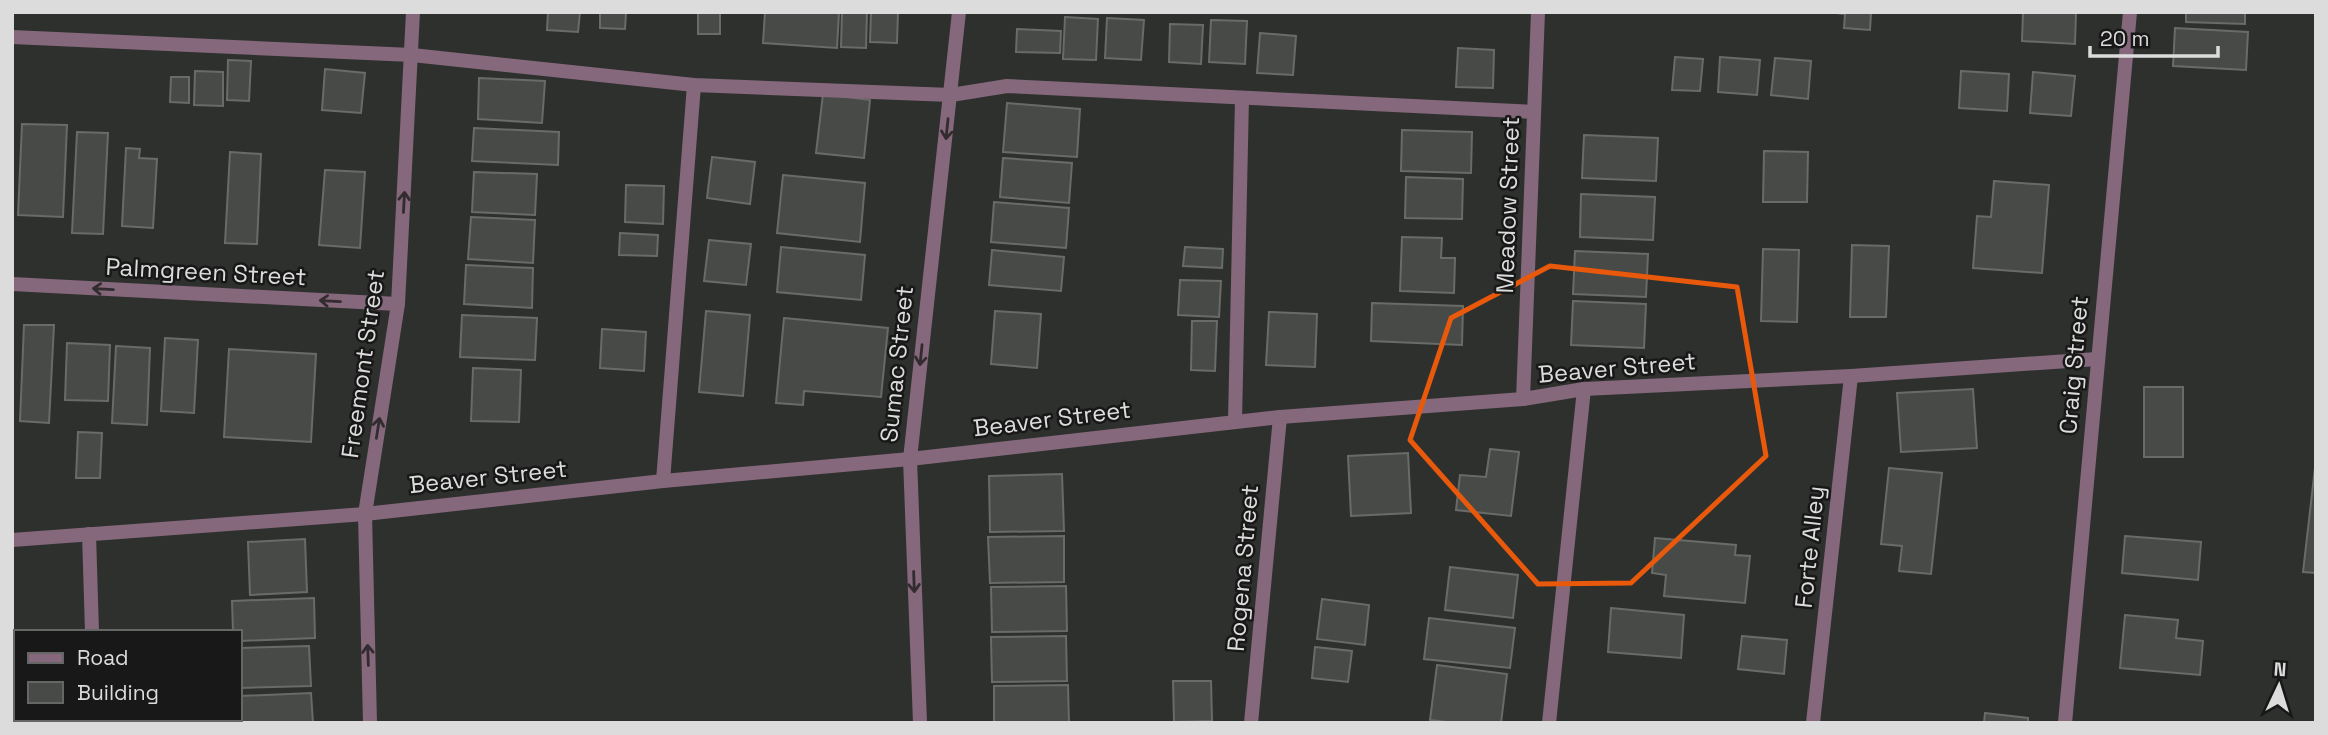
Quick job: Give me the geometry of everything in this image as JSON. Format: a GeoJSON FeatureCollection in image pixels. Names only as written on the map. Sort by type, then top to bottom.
{"type":"FeatureCollection","features":[{"type":"Feature","properties":{"kind":"street","name":"Freemont Street"},"geometry":{"type":"LineString","coordinates":[[370,723],[365,514],[398,304],[413,12]]}},
{"type":"Feature","properties":{"kind":"street","name":"Sumac Street"},"geometry":{"type":"LineString","coordinates":[[920,723],[909,459],[959,12]]}},
{"type":"Feature","properties":{"kind":"street","name":"Meadow Street"},"geometry":{"type":"LineString","coordinates":[[1523,399],[1538,12]]}},
{"type":"Feature","properties":{"kind":"street","name":"Craig Street"},"geometry":{"type":"LineString","coordinates":[[2065,723],[2130,12]]}},
{"type":"Feature","properties":{"kind":"street"},"geometry":{"type":"LineString","coordinates":[[12,37],[412,55],[694,85],[951,95],[1007,86],[1534,112]]}},
{"type":"Feature","properties":{"kind":"street"},"geometry":{"type":"LineString","coordinates":[[663,481],[694,85]]}},
{"type":"Feature","properties":{"kind":"street"},"geometry":{"type":"LineString","coordinates":[[1235,421],[1242,98]]}},
{"type":"Feature","properties":{"kind":"street","name":"Palmgreen Street"},"geometry":{"type":"LineString","coordinates":[[12,284],[398,304]]}},
{"type":"Feature","properties":{"kind":"street","name":"Beaver Street"},"geometry":{"type":"LineString","coordinates":[[12,540],[365,514],[663,481],[909,459],[1235,421],[1523,399],[1584,389],[1852,376],[2097,359]]}},
{"type":"Feature","properties":{"kind":"street","name":"Forte Alley"},"geometry":{"type":"LineString","coordinates":[[1813,723],[1852,376]]}},
{"type":"Feature","properties":{"kind":"street"},"geometry":{"type":"LineString","coordinates":[[1549,723],[1584,389]]}},
{"type":"Feature","properties":{"kind":"street","name":"Rogena Street"},"geometry":{"type":"LineString","coordinates":[[1251,723],[1280,417]]}},
{"type":"Feature","properties":{"kind":"street"},"geometry":{"type":"LineString","coordinates":[[89,534],[92,630]]}},
{"type":"Feature","properties":{"kind":"highlighted area"},"geometry":{"type":"Polygon","coordinates":[[[1550,266],[1737,287],[1766,456],[1631,583],[1538,584],[1410,440],[1451,318],[1550,266]]]}},
{"type":"Feature","properties":{"kind":"building"},"geometry":{"type":"Polygon","coordinates":[[[548,12],[580,12],[578,32],[547,30],[548,12]]]}},
{"type":"Feature","properties":{"kind":"building"},"geometry":{"type":"Polygon","coordinates":[[[600,12],[626,12],[625,29],[600,28],[600,12]]]}},
{"type":"Feature","properties":{"kind":"building"},"geometry":{"type":"Polygon","coordinates":[[[698,12],[720,12],[720,34],[698,34],[698,12]]]}},
{"type":"Feature","properties":{"kind":"building"},"geometry":{"type":"Polygon","coordinates":[[[765,12],[839,12],[837,48],[763,43],[765,12]]]}},
{"type":"Feature","properties":{"kind":"building"},"geometry":{"type":"Polygon","coordinates":[[[842,12],[867,12],[866,48],[841,47],[842,12]]]}},
{"type":"Feature","properties":{"kind":"building"},"geometry":{"type":"Polygon","coordinates":[[[871,12],[898,12],[897,43],[870,42],[871,12]]]}},
{"type":"Feature","properties":{"kind":"building"},"geometry":{"type":"Polygon","coordinates":[[[1827,12],[1871,12],[1870,30],[1844,28],[1845,14],[1827,12]]]}},
{"type":"Feature","properties":{"kind":"building"},"geometry":{"type":"Polygon","coordinates":[[[2023,12],[2076,12],[2075,44],[2022,41],[2023,12]]]}},
{"type":"Feature","properties":{"kind":"building"},"geometry":{"type":"Polygon","coordinates":[[[2186,12],[2245,12],[2245,24],[2186,22],[2186,12]]]}},
{"type":"Feature","properties":{"kind":"building"},"geometry":{"type":"Polygon","coordinates":[[[1065,17],[1098,19],[1096,60],[1063,59],[1065,17]]]}},
{"type":"Feature","properties":{"kind":"building"},"geometry":{"type":"Polygon","coordinates":[[[1107,18],[1144,20],[1141,60],[1105,58],[1107,18]]]}},
{"type":"Feature","properties":{"kind":"building"},"geometry":{"type":"Polygon","coordinates":[[[1211,20],[1247,21],[1245,64],[1209,62],[1211,20]]]}},
{"type":"Feature","properties":{"kind":"building"},"geometry":{"type":"Polygon","coordinates":[[[1170,24],[1203,25],[1201,64],[1169,62],[1170,24]]]}},
{"type":"Feature","properties":{"kind":"building"},"geometry":{"type":"Polygon","coordinates":[[[2175,28],[2248,32],[2246,70],[2173,66],[2175,28]]]}},
{"type":"Feature","properties":{"kind":"building"},"geometry":{"type":"Polygon","coordinates":[[[1017,29],[1061,31],[1060,53],[1016,52],[1017,29]]]}},
{"type":"Feature","properties":{"kind":"building"},"geometry":{"type":"Polygon","coordinates":[[[1260,33],[1296,36],[1293,75],[1257,73],[1260,33]]]}},
{"type":"Feature","properties":{"kind":"building"},"geometry":{"type":"Polygon","coordinates":[[[1458,48],[1494,50],[1493,88],[1456,87],[1458,48]]]}},
{"type":"Feature","properties":{"kind":"building"},"geometry":{"type":"Polygon","coordinates":[[[1675,57],[1703,59],[1700,91],[1672,90],[1675,57]]]}},
{"type":"Feature","properties":{"kind":"building"},"geometry":{"type":"Polygon","coordinates":[[[1720,57],[1760,60],[1757,95],[1718,92],[1720,57]]]}},
{"type":"Feature","properties":{"kind":"building"},"geometry":{"type":"Polygon","coordinates":[[[1775,58],[1811,61],[1808,99],[1771,95],[1775,58]]]}},
{"type":"Feature","properties":{"kind":"building"},"geometry":{"type":"Polygon","coordinates":[[[228,60],[251,61],[249,101],[227,100],[228,60]]]}},
{"type":"Feature","properties":{"kind":"building"},"geometry":{"type":"Polygon","coordinates":[[[325,69],[365,73],[361,113],[322,110],[325,69]]]}},
{"type":"Feature","properties":{"kind":"building"},"geometry":{"type":"Polygon","coordinates":[[[195,71],[223,72],[223,106],[194,105],[195,71]]]}},
{"type":"Feature","properties":{"kind":"building"},"geometry":{"type":"Polygon","coordinates":[[[1961,71],[2009,74],[2007,111],[1959,108],[1961,71]]]}},
{"type":"Feature","properties":{"kind":"building"},"geometry":{"type":"Polygon","coordinates":[[[2033,72],[2075,76],[2071,116],[2030,113],[2033,72]]]}},
{"type":"Feature","properties":{"kind":"building"},"geometry":{"type":"Polygon","coordinates":[[[171,77],[189,77],[189,103],[170,102],[171,77]]]}},
{"type":"Feature","properties":{"kind":"building"},"geometry":{"type":"Polygon","coordinates":[[[479,78],[545,81],[542,123],[478,119],[479,78]]]}},
{"type":"Feature","properties":{"kind":"building"},"geometry":{"type":"Polygon","coordinates":[[[823,94],[870,100],[864,158],[816,153],[823,94]]]}},
{"type":"Feature","properties":{"kind":"building"},"geometry":{"type":"Polygon","coordinates":[[[1007,103],[1080,109],[1077,157],[1003,152],[1007,103]]]}},
{"type":"Feature","properties":{"kind":"building"},"geometry":{"type":"Polygon","coordinates":[[[22,124],[67,125],[63,217],[18,215],[22,124]]]}},
{"type":"Feature","properties":{"kind":"building"},"geometry":{"type":"Polygon","coordinates":[[[474,128],[559,132],[558,165],[472,161],[474,128]]]}},
{"type":"Feature","properties":{"kind":"building"},"geometry":{"type":"Polygon","coordinates":[[[1402,130],[1472,132],[1471,173],[1401,171],[1402,130]]]}},
{"type":"Feature","properties":{"kind":"building"},"geometry":{"type":"Polygon","coordinates":[[[77,132],[108,133],[103,234],[72,233],[77,132]]]}},
{"type":"Feature","properties":{"kind":"building"},"geometry":{"type":"Polygon","coordinates":[[[1584,135],[1658,138],[1656,181],[1582,178],[1584,135]]]}},
{"type":"Feature","properties":{"kind":"building"},"geometry":{"type":"Polygon","coordinates":[[[126,148],[140,149],[139,158],[157,159],[153,228],[122,226],[126,148]]]}},
{"type":"Feature","properties":{"kind":"building"},"geometry":{"type":"Polygon","coordinates":[[[1764,151],[1808,152],[1807,202],[1763,202],[1764,151]]]}},
{"type":"Feature","properties":{"kind":"building"},"geometry":{"type":"Polygon","coordinates":[[[230,152],[261,154],[257,244],[225,243],[230,152]]]}},
{"type":"Feature","properties":{"kind":"building"},"geometry":{"type":"Polygon","coordinates":[[[712,157],[755,162],[750,204],[707,198],[712,157]]]}},
{"type":"Feature","properties":{"kind":"building"},"geometry":{"type":"Polygon","coordinates":[[[1003,158],[1072,163],[1069,203],[1000,197],[1003,158]]]}},
{"type":"Feature","properties":{"kind":"building"},"geometry":{"type":"Polygon","coordinates":[[[325,170],[365,172],[360,248],[319,245],[325,170]]]}},
{"type":"Feature","properties":{"kind":"building"},"geometry":{"type":"Polygon","coordinates":[[[474,172],[537,174],[535,215],[472,212],[474,172]]]}},
{"type":"Feature","properties":{"kind":"building"},"geometry":{"type":"Polygon","coordinates":[[[783,175],[865,183],[860,242],[777,233],[783,175]]]}},
{"type":"Feature","properties":{"kind":"building"},"geometry":{"type":"Polygon","coordinates":[[[1406,177],[1463,179],[1462,219],[1405,218],[1406,177]]]}},
{"type":"Feature","properties":{"kind":"building"},"geometry":{"type":"Polygon","coordinates":[[[1994,181],[2049,185],[2042,273],[1973,268],[1977,216],[1991,217],[1994,181]]]}},
{"type":"Feature","properties":{"kind":"building"},"geometry":{"type":"Polygon","coordinates":[[[626,185],[664,186],[663,224],[625,222],[626,185]]]}},
{"type":"Feature","properties":{"kind":"building"},"geometry":{"type":"Polygon","coordinates":[[[1581,194],[1655,197],[1653,240],[1580,237],[1581,194]]]}},
{"type":"Feature","properties":{"kind":"building"},"geometry":{"type":"Polygon","coordinates":[[[994,202],[1069,208],[1066,248],[991,242],[994,202]]]}},
{"type":"Feature","properties":{"kind":"building"},"geometry":{"type":"Polygon","coordinates":[[[471,217],[535,220],[533,263],[468,259],[471,217]]]}},
{"type":"Feature","properties":{"kind":"building"},"geometry":{"type":"Polygon","coordinates":[[[620,233],[658,235],[657,256],[619,255],[620,233]]]}},
{"type":"Feature","properties":{"kind":"building"},"geometry":{"type":"Polygon","coordinates":[[[1402,237],[1442,238],[1441,258],[1455,258],[1454,293],[1400,291],[1402,237]]]}},
{"type":"Feature","properties":{"kind":"building"},"geometry":{"type":"Polygon","coordinates":[[[709,240],[751,244],[746,285],[704,281],[709,240]]]}},
{"type":"Feature","properties":{"kind":"building"},"geometry":{"type":"Polygon","coordinates":[[[1852,245],[1889,246],[1886,317],[1850,317],[1852,245]]]}},
{"type":"Feature","properties":{"kind":"building"},"geometry":{"type":"Polygon","coordinates":[[[781,247],[865,255],[861,300],[777,292],[781,247]]]}},
{"type":"Feature","properties":{"kind":"building"},"geometry":{"type":"Polygon","coordinates":[[[1185,247],[1223,249],[1222,268],[1183,266],[1185,247]]]}},
{"type":"Feature","properties":{"kind":"building"},"geometry":{"type":"Polygon","coordinates":[[[1763,249],[1799,250],[1797,322],[1761,321],[1763,249]]]}},
{"type":"Feature","properties":{"kind":"building"},"geometry":{"type":"Polygon","coordinates":[[[992,250],[1064,257],[1061,291],[989,285],[992,250]]]}},
{"type":"Feature","properties":{"kind":"building"},"geometry":{"type":"Polygon","coordinates":[[[1575,251],[1648,254],[1646,297],[1573,294],[1575,251]]]}},
{"type":"Feature","properties":{"kind":"building"},"geometry":{"type":"Polygon","coordinates":[[[466,265],[533,268],[532,308],[464,304],[466,265]]]}},
{"type":"Feature","properties":{"kind":"building"},"geometry":{"type":"Polygon","coordinates":[[[1180,280],[1221,281],[1219,317],[1178,315],[1180,280]]]}},
{"type":"Feature","properties":{"kind":"building"},"geometry":{"type":"Polygon","coordinates":[[[1573,301],[1646,304],[1644,348],[1571,345],[1573,301]]]}},
{"type":"Feature","properties":{"kind":"building"},"geometry":{"type":"Polygon","coordinates":[[[1372,303],[1463,306],[1462,345],[1371,341],[1372,303]]]}},
{"type":"Feature","properties":{"kind":"building"},"geometry":{"type":"Polygon","coordinates":[[[706,311],[750,315],[743,396],[699,392],[706,311]]]}},
{"type":"Feature","properties":{"kind":"building"},"geometry":{"type":"Polygon","coordinates":[[[995,311],[1041,314],[1037,368],[991,364],[995,311]]]}},
{"type":"Feature","properties":{"kind":"building"},"geometry":{"type":"Polygon","coordinates":[[[1269,312],[1317,314],[1315,367],[1266,365],[1269,312]]]}},
{"type":"Feature","properties":{"kind":"building"},"geometry":{"type":"Polygon","coordinates":[[[462,315],[537,318],[535,360],[460,357],[462,315]]]}},
{"type":"Feature","properties":{"kind":"building"},"geometry":{"type":"Polygon","coordinates":[[[784,318],[888,328],[881,397],[804,391],[803,405],[776,403],[784,318]]]}},
{"type":"Feature","properties":{"kind":"building"},"geometry":{"type":"Polygon","coordinates":[[[1192,321],[1217,321],[1215,371],[1191,370],[1192,321]]]}},
{"type":"Feature","properties":{"kind":"building"},"geometry":{"type":"Polygon","coordinates":[[[24,325],[54,325],[49,423],[20,421],[24,325]]]}},
{"type":"Feature","properties":{"kind":"building"},"geometry":{"type":"Polygon","coordinates":[[[602,329],[646,332],[644,371],[600,368],[602,329]]]}},
{"type":"Feature","properties":{"kind":"building"},"geometry":{"type":"Polygon","coordinates":[[[165,338],[198,340],[194,413],[161,411],[165,338]]]}},
{"type":"Feature","properties":{"kind":"building"},"geometry":{"type":"Polygon","coordinates":[[[67,343],[110,345],[108,401],[65,400],[67,343]]]}},
{"type":"Feature","properties":{"kind":"building"},"geometry":{"type":"Polygon","coordinates":[[[116,346],[150,348],[147,425],[112,423],[116,346]]]}},
{"type":"Feature","properties":{"kind":"building"},"geometry":{"type":"Polygon","coordinates":[[[229,349],[316,354],[311,442],[224,437],[229,349]]]}},
{"type":"Feature","properties":{"kind":"building"},"geometry":{"type":"Polygon","coordinates":[[[473,368],[521,370],[519,422],[471,421],[473,368]]]}},
{"type":"Feature","properties":{"kind":"building"},"geometry":{"type":"Polygon","coordinates":[[[2144,387],[2183,387],[2183,457],[2144,457],[2144,387]]]}},
{"type":"Feature","properties":{"kind":"building"},"geometry":{"type":"Polygon","coordinates":[[[1973,389],[1977,448],[1901,452],[1897,393],[1973,389]]]}},
{"type":"Feature","properties":{"kind":"building"},"geometry":{"type":"Polygon","coordinates":[[[78,432],[102,433],[100,478],[76,478],[78,432]]]}},
{"type":"Feature","properties":{"kind":"building"},"geometry":{"type":"Polygon","coordinates":[[[1490,449],[1519,452],[1511,516],[1456,510],[1460,475],[1486,477],[1490,449]]]}},
{"type":"Feature","properties":{"kind":"building"},"geometry":{"type":"Polygon","coordinates":[[[1408,453],[1411,513],[1351,516],[1348,456],[1408,453]]]}},
{"type":"Feature","properties":{"kind":"building"},"geometry":{"type":"Polygon","coordinates":[[[2316,459],[2316,573],[2303,572],[2316,459]]]}},
{"type":"Feature","properties":{"kind":"building"},"geometry":{"type":"Polygon","coordinates":[[[1889,468],[1942,473],[1931,574],[1899,571],[1902,546],[1881,544],[1889,468]]]}},
{"type":"Feature","properties":{"kind":"building"},"geometry":{"type":"Polygon","coordinates":[[[1062,474],[1064,531],[990,532],[989,476],[1062,474]]]}},
{"type":"Feature","properties":{"kind":"building"},"geometry":{"type":"Polygon","coordinates":[[[1064,536],[1064,582],[990,583],[988,537],[1064,536]]]}},
{"type":"Feature","properties":{"kind":"building"},"geometry":{"type":"Polygon","coordinates":[[[2125,536],[2201,542],[2198,580],[2122,573],[2125,536]]]}},
{"type":"Feature","properties":{"kind":"building"},"geometry":{"type":"Polygon","coordinates":[[[1655,538],[1736,545],[1735,555],[1750,556],[1745,603],[1664,596],[1666,575],[1652,573],[1655,538]]]}},
{"type":"Feature","properties":{"kind":"building"},"geometry":{"type":"Polygon","coordinates":[[[305,539],[307,592],[250,595],[248,542],[305,539]]]}},
{"type":"Feature","properties":{"kind":"building"},"geometry":{"type":"Polygon","coordinates":[[[1450,567],[1518,575],[1513,618],[1445,610],[1450,567]]]}},
{"type":"Feature","properties":{"kind":"building"},"geometry":{"type":"Polygon","coordinates":[[[1066,586],[1067,631],[992,632],[991,587],[1066,586]]]}},
{"type":"Feature","properties":{"kind":"building"},"geometry":{"type":"Polygon","coordinates":[[[314,598],[315,638],[242,641],[242,630],[233,630],[232,601],[314,598]]]}},
{"type":"Feature","properties":{"kind":"building"},"geometry":{"type":"Polygon","coordinates":[[[1322,599],[1369,605],[1365,645],[1317,639],[1322,599]]]}},
{"type":"Feature","properties":{"kind":"building"},"geometry":{"type":"Polygon","coordinates":[[[1611,608],[1684,615],[1681,658],[1608,652],[1611,608]]]}},
{"type":"Feature","properties":{"kind":"building"},"geometry":{"type":"Polygon","coordinates":[[[2125,615],[2178,620],[2176,638],[2203,641],[2200,675],[2120,668],[2125,615]]]}},
{"type":"Feature","properties":{"kind":"building"},"geometry":{"type":"Polygon","coordinates":[[[1429,618],[1515,628],[1510,668],[1424,659],[1429,618]]]}},
{"type":"Feature","properties":{"kind":"building"},"geometry":{"type":"Polygon","coordinates":[[[1066,636],[1067,681],[992,682],[991,637],[1066,636]]]}},
{"type":"Feature","properties":{"kind":"building"},"geometry":{"type":"Polygon","coordinates":[[[1742,636],[1787,640],[1784,674],[1738,669],[1742,636]]]}},
{"type":"Feature","properties":{"kind":"building"},"geometry":{"type":"Polygon","coordinates":[[[12,643],[14,643],[14,689],[12,643]]]}},
{"type":"Feature","properties":{"kind":"building"},"geometry":{"type":"Polygon","coordinates":[[[309,646],[311,686],[242,688],[242,648],[309,646]]]}},
{"type":"Feature","properties":{"kind":"building"},"geometry":{"type":"Polygon","coordinates":[[[1315,647],[1352,651],[1348,682],[1312,678],[1315,647]]]}},
{"type":"Feature","properties":{"kind":"building"},"geometry":{"type":"Polygon","coordinates":[[[1437,665],[1507,674],[1501,723],[1430,720],[1437,665]]]}},
{"type":"Feature","properties":{"kind":"building"},"geometry":{"type":"Polygon","coordinates":[[[1173,681],[1211,681],[1212,721],[1174,722],[1173,681]]]}},
{"type":"Feature","properties":{"kind":"building"},"geometry":{"type":"Polygon","coordinates":[[[1068,685],[1069,723],[994,723],[994,686],[1068,685]]]}},
{"type":"Feature","properties":{"kind":"building"},"geometry":{"type":"Polygon","coordinates":[[[311,693],[313,723],[231,723],[242,721],[242,696],[311,693]]]}},
{"type":"Feature","properties":{"kind":"building"},"geometry":{"type":"Polygon","coordinates":[[[1985,713],[2028,718],[2028,723],[1984,723],[1985,713]]]}},
{"type":"Feature","properties":{"kind":"building"},"geometry":{"type":"Polygon","coordinates":[[[60,721],[60,723],[15,723],[60,721]]]}}]}
